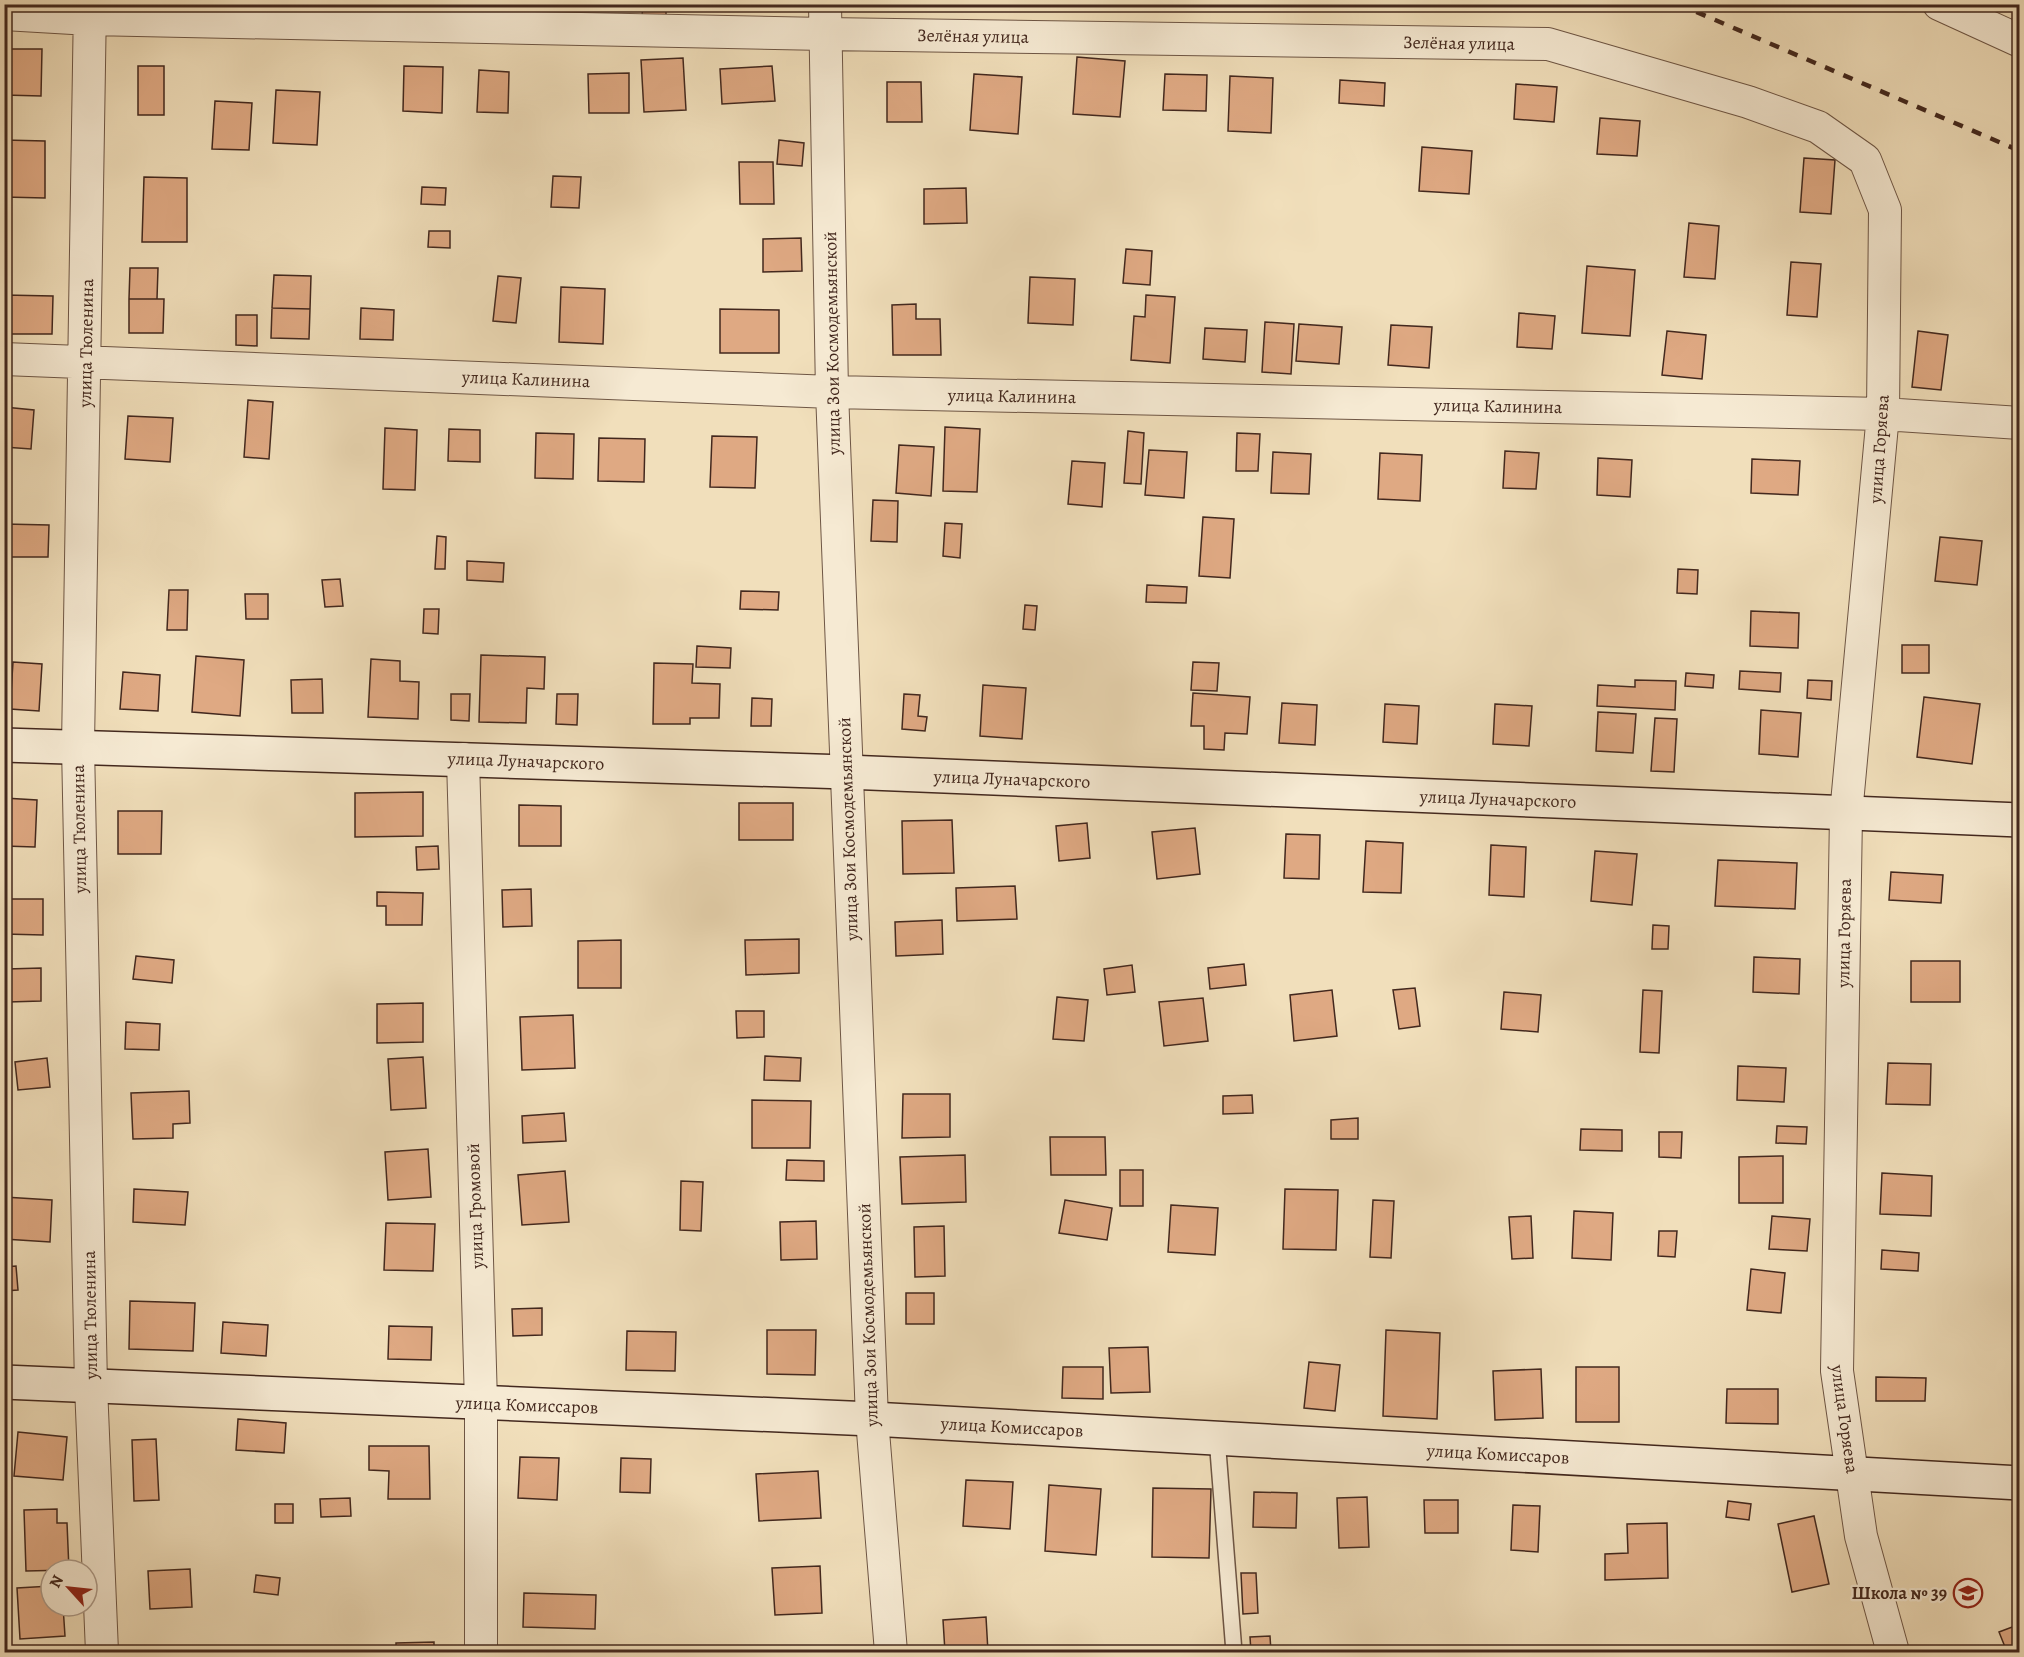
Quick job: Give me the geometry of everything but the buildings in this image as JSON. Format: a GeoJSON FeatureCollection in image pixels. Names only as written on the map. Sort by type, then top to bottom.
{"type":"FeatureCollection","features":[{"type":"Feature","properties":{"kind":"main road","name":"улица Луначарского"},"geometry":{"type":"LineString","coordinates":[[4,745],[846,772],[2019,820]]}},
{"type":"Feature","properties":{"kind":"main road","name":"улица Комиссаров"},"geometry":{"type":"LineString","coordinates":[[4,1382],[872,1419],[2019,1482]]}},
{"type":"Feature","properties":{"kind":"street"},"geometry":{"type":"LineString","coordinates":[[1940,4],[2019,40]]}},
{"type":"Feature","properties":{"kind":"street","name":"Зелёная улица"},"geometry":{"type":"LineString","coordinates":[[4,14],[90,12],[825,19],[1548,44],[1748,102],[1818,127],[1865,160],[1885,210]]}},
{"type":"Feature","properties":{"kind":"street","name":"улица Тюленина"},"geometry":{"type":"LineString","coordinates":[[90,12],[78,746],[91,1386],[102,1653]]}},
{"type":"Feature","properties":{"kind":"street","name":"улица Зои Космодемьянской"},"geometry":{"type":"LineString","coordinates":[[825,19],[832,392],[872,1419],[891,1653]]}},
{"type":"Feature","properties":{"kind":"street","name":"улица Горяева"},"geometry":{"type":"LineString","coordinates":[[1885,210],[1883,414],[1846,813],[1837,1371],[1861,1536],[1893,1653]]}},
{"type":"Feature","properties":{"kind":"street","name":"улица Калинина"},"geometry":{"type":"LineString","coordinates":[[4,359],[832,392],[1883,414],[2019,423]]}},
{"type":"Feature","properties":{"kind":"street","name":"улица Громовой"},"geometry":{"type":"LineString","coordinates":[[463,759],[480,1403],[481,1653]]}},
{"type":"Feature","properties":{"kind":"lane"},"geometry":{"type":"LineString","coordinates":[[1217,1438],[1234,1653]]}},
{"type":"Feature","properties":{"kind":"railway"},"geometry":{"type":"LineString","coordinates":[[1678,4],[2020,151]]}},
{"type":"Feature","properties":{"kind":"place","name":"Школа № 39"},"geometry":{"type":"Point","coordinates":[1968,1593]}}]}
